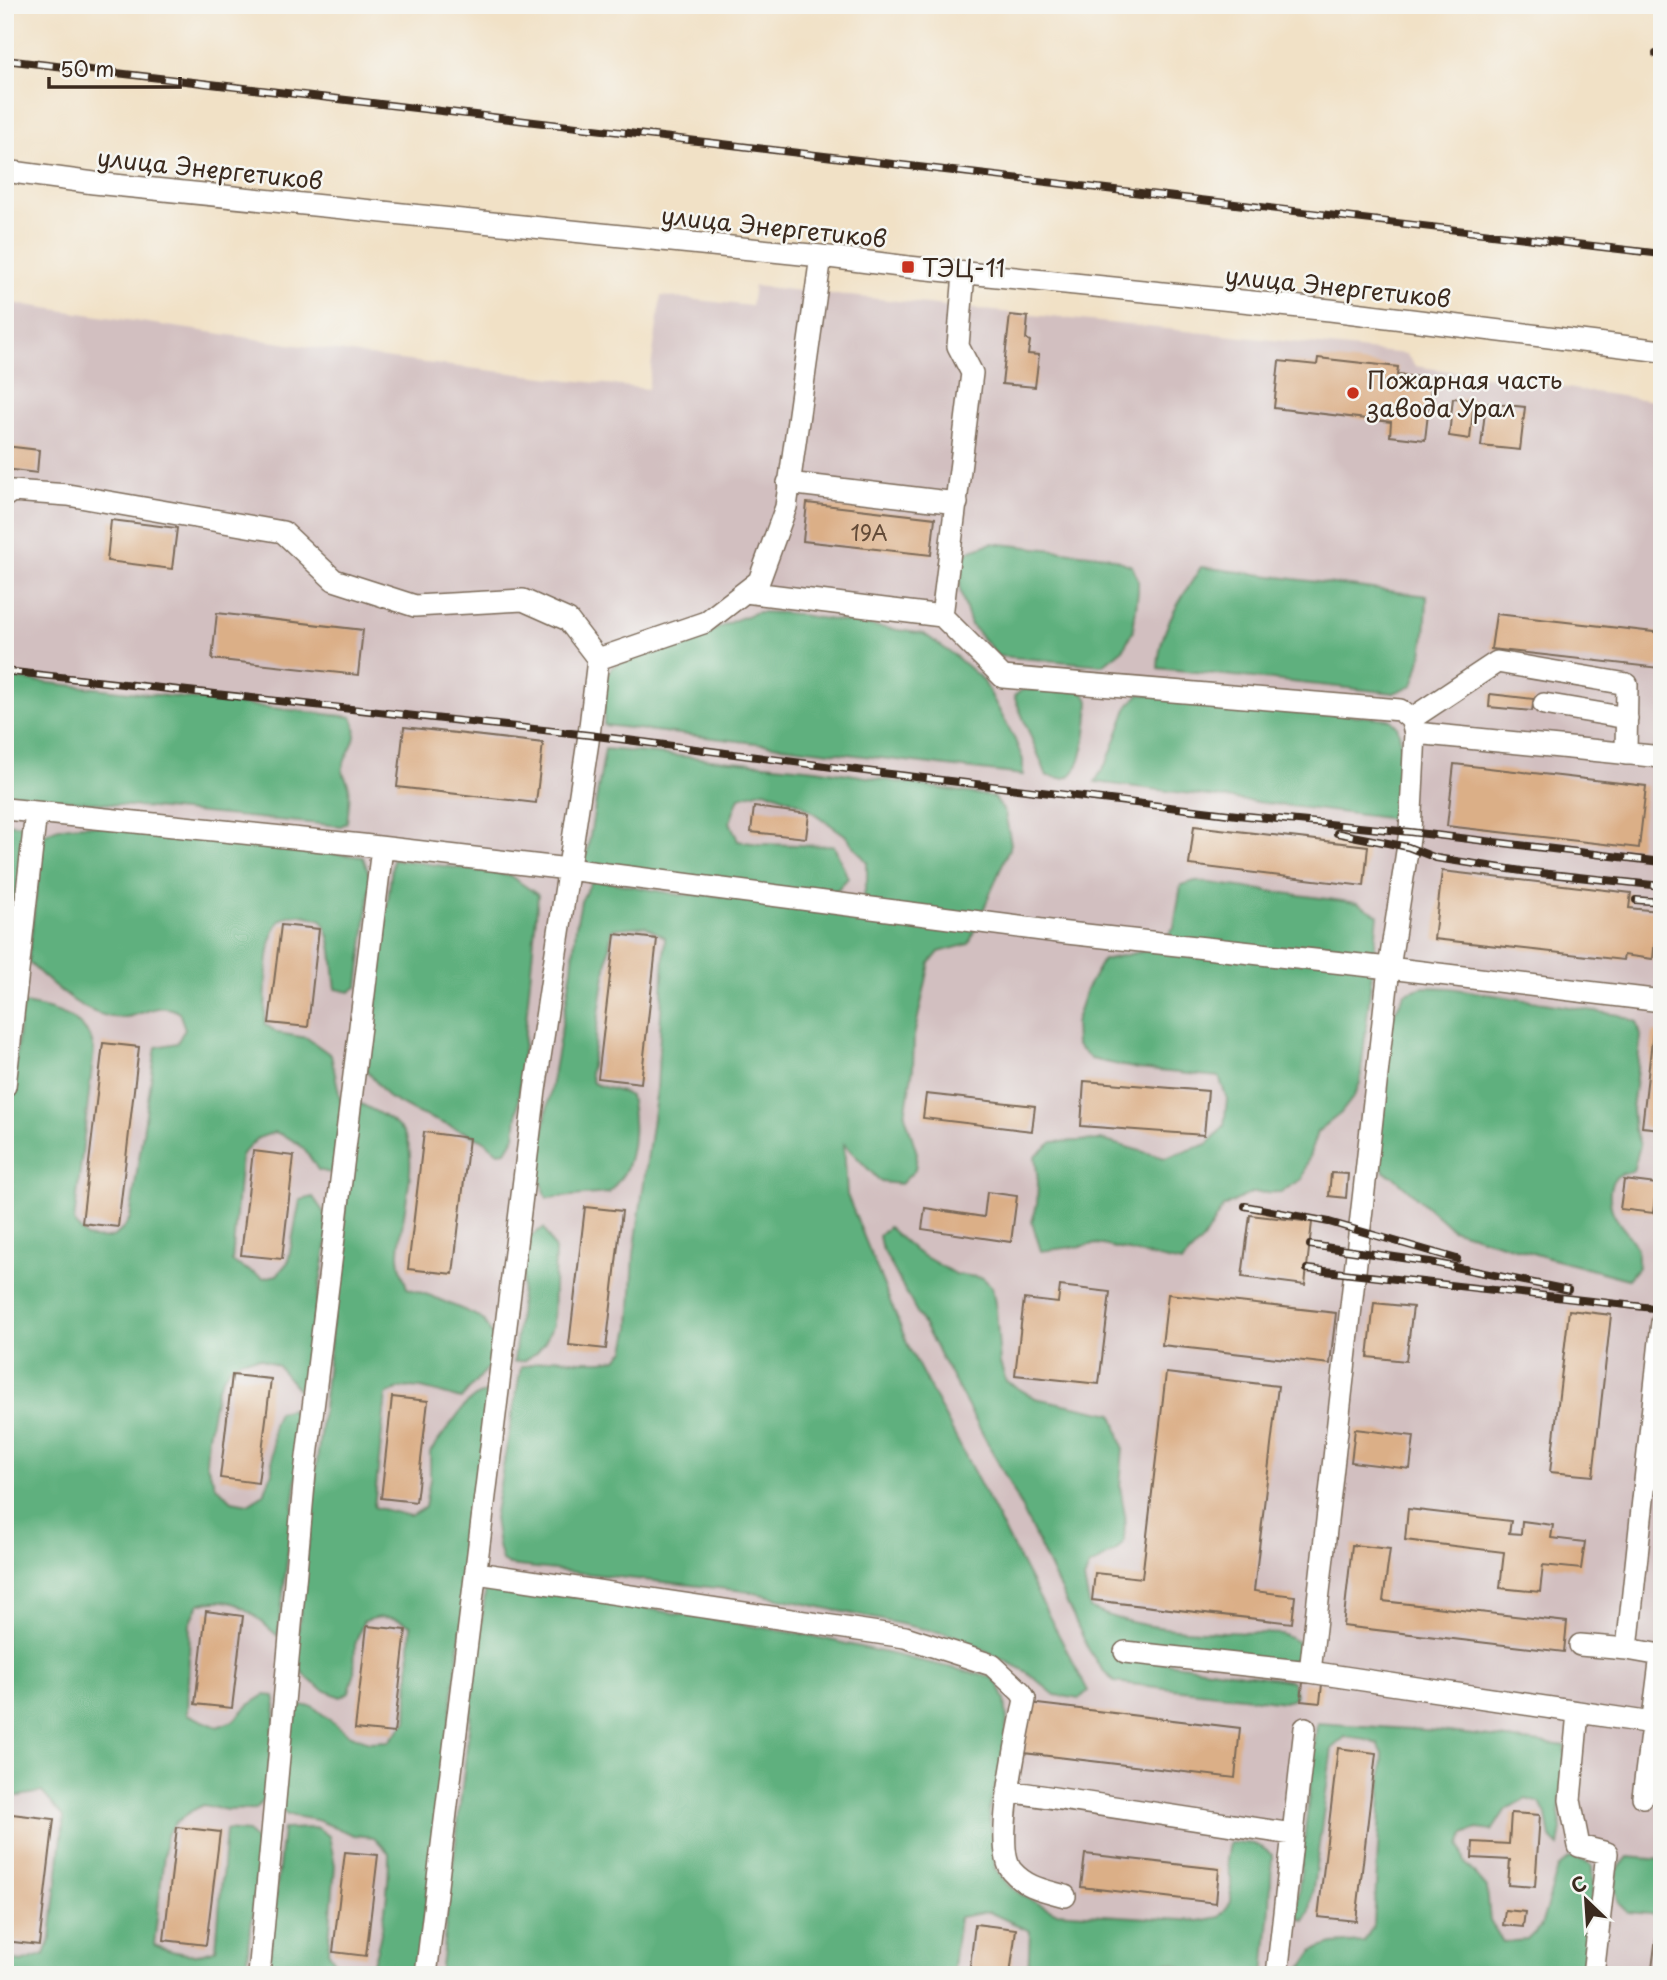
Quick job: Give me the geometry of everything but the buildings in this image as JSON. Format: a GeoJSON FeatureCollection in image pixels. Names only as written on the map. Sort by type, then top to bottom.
{"type":"FeatureCollection","features":[{"type":"Feature","properties":{"kind":"street","name":"улица Энергетиков"},"geometry":{"type":"LineString","coordinates":[[5,171],[94,183],[1330,310],[1662,351]]}},
{"type":"Feature","properties":{"kind":"street"},"geometry":{"type":"LineString","coordinates":[[598,659],[706,622],[760,581],[786,507],[821,256]]}},
{"type":"Feature","properties":{"kind":"street"},"geometry":{"type":"LineString","coordinates":[[942,616],[972,373],[958,346],[964,273]]}},
{"type":"Feature","properties":{"kind":"street"},"geometry":{"type":"LineString","coordinates":[[788,483],[957,503]]}},
{"type":"Feature","properties":{"kind":"street"},"geometry":{"type":"LineString","coordinates":[[5,496],[12,491],[68,495],[283,532],[334,580],[415,606],[523,600],[568,620],[598,659],[535,1090],[426,1975]]}},
{"type":"Feature","properties":{"kind":"street"},"geometry":{"type":"LineString","coordinates":[[745,593],[942,616],[1003,677],[1400,709],[1413,726],[1410,832],[1389,968],[1310,1672]]}},
{"type":"Feature","properties":{"kind":"street"},"geometry":{"type":"LineString","coordinates":[[1413,726],[1497,662],[1627,684],[1626,754]]}},
{"type":"Feature","properties":{"kind":"street"},"geometry":{"type":"LineString","coordinates":[[1544,705],[1627,718]]}},
{"type":"Feature","properties":{"kind":"street"},"geometry":{"type":"LineString","coordinates":[[1413,726],[1662,757]]}},
{"type":"Feature","properties":{"kind":"street"},"geometry":{"type":"LineString","coordinates":[[5,809],[568,869],[1058,932],[1662,1001]]}},
{"type":"Feature","properties":{"kind":"street"},"geometry":{"type":"LineString","coordinates":[[6,1072],[36,813]]}},
{"type":"Feature","properties":{"kind":"street"},"geometry":{"type":"LineString","coordinates":[[259,1975],[305,1473],[382,848]]}},
{"type":"Feature","properties":{"kind":"street"},"geometry":{"type":"LineString","coordinates":[[1627,1649],[1652,1513],[1662,1322]]}},
{"type":"Feature","properties":{"kind":"street"},"geometry":{"type":"LineString","coordinates":[[477,1573],[905,1637],[992,1665],[1025,1699],[1008,1791],[1004,1846],[1010,1869],[1032,1888],[1065,1896]]}},
{"type":"Feature","properties":{"kind":"street"},"geometry":{"type":"LineString","coordinates":[[1580,1645],[1661,1655],[1643,1797]]}},
{"type":"Feature","properties":{"kind":"street"},"geometry":{"type":"LineString","coordinates":[[1125,1652],[1310,1672],[1652,1723]]}},
{"type":"Feature","properties":{"kind":"street"},"geometry":{"type":"LineString","coordinates":[[1578,1712],[1570,1800],[1578,1846],[1607,1853],[1593,1975]]}},
{"type":"Feature","properties":{"kind":"street"},"geometry":{"type":"LineString","coordinates":[[1277,1975],[1305,1728]]}},
{"type":"Feature","properties":{"kind":"street"},"geometry":{"type":"LineString","coordinates":[[1008,1791],[1292,1834]]}},
{"type":"Feature","properties":{"kind":"shaded area"},"geometry":{"type":"Polygon","coordinates":[[[754,286],[1406,354],[1415,366],[1662,402],[1662,1975],[5,1975],[5,302],[391,359],[648,389],[661,296],[751,306],[754,286]]]}},
{"type":"Feature","properties":{"kind":"green space"},"geometry":{"type":"Polygon","coordinates":[[[992,543],[1107,556],[1132,566],[1138,580],[1138,592],[1133,631],[1123,649],[1103,665],[998,656],[971,625],[960,590],[961,558],[971,550],[992,543]]]}},
{"type":"Feature","properties":{"kind":"green space"},"geometry":{"type":"Polygon","coordinates":[[[1201,567],[1427,596],[1424,641],[1413,685],[1394,693],[1158,668],[1159,653],[1167,627],[1201,567]]]}},
{"type":"Feature","properties":{"kind":"green space"},"geometry":{"type":"Polygon","coordinates":[[[757,612],[787,613],[924,634],[983,680],[1015,740],[1023,760],[1023,775],[604,725],[604,680],[612,667],[638,655],[690,642],[757,612]]]}},
{"type":"Feature","properties":{"kind":"green space"},"geometry":{"type":"Polygon","coordinates":[[[5,678],[352,717],[355,737],[343,769],[350,791],[347,822],[341,826],[5,794],[5,678]]]}},
{"type":"Feature","properties":{"kind":"green space"},"geometry":{"type":"Polygon","coordinates":[[[1059,688],[1082,691],[1089,701],[1081,757],[1071,775],[1064,778],[1047,776],[1014,696],[1022,690],[1059,688]]]}},
{"type":"Feature","properties":{"kind":"green space"},"geometry":{"type":"Polygon","coordinates":[[[1139,694],[1389,719],[1397,726],[1400,737],[1403,778],[1394,819],[1095,782],[1108,760],[1128,706],[1139,694]]]}},
{"type":"Feature","properties":{"kind":"green space"},"geometry":{"type":"Polygon","coordinates":[[[605,749],[816,769],[994,797],[1005,813],[1011,844],[969,944],[939,952],[930,963],[914,1036],[913,1068],[905,1115],[917,1153],[915,1170],[901,1184],[881,1182],[844,1144],[847,1195],[909,1348],[1088,1691],[1079,1699],[1055,1695],[1027,1672],[957,1636],[745,1591],[509,1565],[502,1561],[494,1518],[521,1367],[555,1358],[579,1361],[617,1359],[625,1350],[630,1327],[634,1254],[657,1089],[665,937],[645,926],[612,929],[590,1073],[593,1083],[630,1096],[633,1133],[626,1169],[609,1193],[547,1198],[539,1176],[542,1138],[572,969],[581,901],[593,879],[680,895],[705,894],[851,916],[862,904],[867,880],[867,862],[845,835],[801,804],[765,790],[739,797],[730,822],[738,841],[834,846],[848,878],[837,890],[814,893],[585,865],[605,749]]]}},
{"type":"Feature","properties":{"kind":"green space"},"geometry":{"type":"Polygon","coordinates":[[[5,823],[23,825],[28,829],[5,1031],[5,823]]]}},
{"type":"Feature","properties":{"kind":"green space"},"geometry":{"type":"Polygon","coordinates":[[[89,825],[363,857],[371,880],[358,986],[350,992],[336,989],[331,945],[322,920],[303,915],[289,916],[277,924],[272,936],[267,966],[265,1024],[278,1033],[307,1038],[331,1055],[342,1107],[334,1174],[318,1170],[301,1146],[283,1135],[275,1132],[258,1138],[241,1155],[232,1262],[263,1278],[277,1275],[288,1262],[300,1200],[313,1197],[324,1213],[328,1237],[301,1393],[278,1366],[260,1358],[243,1359],[229,1367],[217,1389],[208,1436],[206,1462],[215,1485],[232,1501],[248,1504],[264,1494],[272,1472],[273,1424],[278,1412],[290,1409],[300,1418],[302,1433],[278,1636],[252,1613],[234,1603],[224,1601],[199,1604],[190,1623],[187,1714],[217,1727],[233,1721],[249,1705],[265,1695],[274,1696],[276,1706],[265,1799],[256,1809],[227,1810],[203,1805],[176,1822],[166,1836],[154,1945],[185,1954],[200,1954],[216,1949],[226,1830],[248,1832],[260,1853],[245,1975],[5,1975],[5,1958],[21,1962],[45,1954],[51,1938],[64,1817],[42,1792],[19,1796],[5,1795],[5,1168],[20,1018],[24,1004],[58,1012],[77,1022],[90,1039],[94,1050],[74,1222],[86,1237],[101,1239],[117,1234],[130,1218],[156,1047],[177,1043],[185,1029],[179,1012],[171,1009],[152,1009],[126,1017],[99,1014],[72,1000],[28,962],[43,836],[59,828],[89,825]]]}},
{"type":"Feature","properties":{"kind":"green space"},"geometry":{"type":"Polygon","coordinates":[[[393,859],[509,875],[538,895],[515,1136],[506,1151],[498,1152],[482,1139],[415,1112],[389,1098],[367,1071],[393,859]]]}},
{"type":"Feature","properties":{"kind":"green space"},"geometry":{"type":"Polygon","coordinates":[[[1195,881],[1357,903],[1378,915],[1360,1083],[1341,1113],[1317,1132],[1302,1179],[1281,1192],[1251,1193],[1223,1207],[1203,1240],[1181,1263],[1098,1244],[1041,1251],[1032,1222],[1037,1204],[1035,1156],[1053,1142],[1102,1140],[1165,1158],[1208,1144],[1224,1126],[1227,1099],[1219,1077],[1138,1069],[1091,1059],[1076,1045],[1075,1023],[1086,990],[1103,960],[1158,948],[1174,927],[1181,885],[1195,881]]]}},
{"type":"Feature","properties":{"kind":"green space"},"geometry":{"type":"Polygon","coordinates":[[[1423,987],[1450,988],[1619,1015],[1637,1022],[1641,1036],[1632,1110],[1634,1129],[1640,1145],[1633,1171],[1617,1176],[1610,1191],[1611,1208],[1637,1250],[1638,1267],[1628,1279],[1452,1229],[1393,1176],[1384,1172],[1378,1152],[1387,1027],[1405,993],[1423,987]]]}},
{"type":"Feature","properties":{"kind":"green space"},"geometry":{"type":"Polygon","coordinates":[[[357,1102],[393,1123],[403,1132],[408,1144],[410,1174],[399,1256],[407,1288],[473,1314],[484,1321],[496,1342],[494,1361],[461,1399],[414,1387],[386,1395],[374,1507],[410,1516],[425,1507],[430,1479],[430,1452],[465,1405],[478,1395],[486,1393],[491,1398],[417,1975],[268,1975],[283,1829],[318,1828],[329,1836],[335,1865],[328,1951],[338,1966],[360,1970],[372,1966],[383,1925],[387,1895],[389,1853],[374,1837],[354,1835],[317,1820],[287,1815],[280,1808],[292,1706],[312,1706],[348,1734],[369,1742],[389,1741],[407,1721],[411,1625],[387,1618],[363,1622],[355,1645],[354,1675],[349,1692],[341,1697],[314,1683],[295,1660],[357,1102]]]}},
{"type":"Feature","properties":{"kind":"green space"},"geometry":{"type":"Polygon","coordinates":[[[888,1227],[915,1251],[955,1274],[983,1278],[992,1287],[1000,1363],[1006,1381],[1035,1398],[1113,1414],[1123,1447],[1120,1487],[1125,1516],[1124,1542],[1116,1551],[1089,1567],[1084,1580],[1090,1608],[1112,1617],[1159,1627],[1208,1632],[1281,1634],[1298,1642],[1298,1658],[1287,1663],[1118,1656],[1292,1681],[1296,1695],[1292,1700],[1284,1702],[1114,1682],[1100,1667],[1089,1650],[1014,1492],[881,1246],[879,1236],[888,1227]]]}},
{"type":"Feature","properties":{"kind":"green space"},"geometry":{"type":"Polygon","coordinates":[[[544,1228],[555,1250],[553,1325],[537,1352],[524,1361],[514,1362],[527,1238],[544,1228]]]}},
{"type":"Feature","properties":{"kind":"green space"},"geometry":{"type":"Polygon","coordinates":[[[486,1585],[547,1592],[812,1636],[991,1677],[999,1686],[1005,1700],[1007,1720],[1002,1760],[989,1810],[995,1869],[1008,1885],[1055,1912],[1198,1921],[1219,1917],[1231,1902],[1231,1879],[1226,1859],[1229,1843],[1257,1845],[1272,1855],[1264,1975],[1190,1975],[1178,1965],[1165,1963],[1137,1969],[1134,1975],[1028,1975],[1030,1931],[989,1912],[959,1917],[952,1975],[440,1975],[486,1585]]]}},
{"type":"Feature","properties":{"kind":"green space"},"geometry":{"type":"Polygon","coordinates":[[[1317,1723],[1440,1731],[1566,1746],[1559,1814],[1562,1829],[1559,1846],[1550,1838],[1546,1815],[1540,1803],[1526,1799],[1506,1809],[1492,1831],[1477,1829],[1464,1834],[1460,1845],[1465,1863],[1487,1888],[1490,1921],[1503,1942],[1527,1940],[1541,1926],[1558,1868],[1570,1858],[1581,1860],[1592,1867],[1593,1886],[1582,1975],[1297,1975],[1314,1950],[1333,1944],[1364,1942],[1374,1924],[1383,1754],[1378,1744],[1345,1737],[1332,1748],[1310,1911],[1305,1921],[1299,1918],[1297,1905],[1317,1723]]]}},
{"type":"Feature","properties":{"kind":"green space"},"geometry":{"type":"Polygon","coordinates":[[[1628,1857],[1662,1860],[1662,1915],[1628,1912],[1619,1903],[1615,1888],[1618,1869],[1628,1857]]]}},
{"type":"Feature","properties":{"kind":"railway"},"geometry":{"type":"LineString","coordinates":[[1656,54],[1662,54]]}},
{"type":"Feature","properties":{"kind":"railway"},"geometry":{"type":"LineString","coordinates":[[5,60],[1662,254]]}},
{"type":"Feature","properties":{"kind":"railway"},"geometry":{"type":"LineString","coordinates":[[5,671],[589,735],[848,769],[1662,862]]}},
{"type":"Feature","properties":{"kind":"railway"},"geometry":{"type":"LineString","coordinates":[[1337,833],[1408,847],[1436,858],[1522,871],[1662,886]]}},
{"type":"Feature","properties":{"kind":"railway"},"geometry":{"type":"LineString","coordinates":[[1636,900],[1662,902]]}},
{"type":"Feature","properties":{"kind":"railway"},"geometry":{"type":"LineString","coordinates":[[1245,1206],[1329,1222],[1457,1259]]}},
{"type":"Feature","properties":{"kind":"railway"},"geometry":{"type":"LineString","coordinates":[[1310,1245],[1430,1262],[1568,1290]]}},
{"type":"Feature","properties":{"kind":"railway"},"geometry":{"type":"LineString","coordinates":[[1307,1269],[1662,1309]]}},
{"type":"Feature","properties":{"kind":"place","name":"ТЭЦ-11"},"geometry":{"type":"Point","coordinates":[908,267]}},
{"type":"Feature","properties":{"kind":"place","name":"Пожарная часть завода Урал"},"geometry":{"type":"Point","coordinates":[1353,393]}}]}
